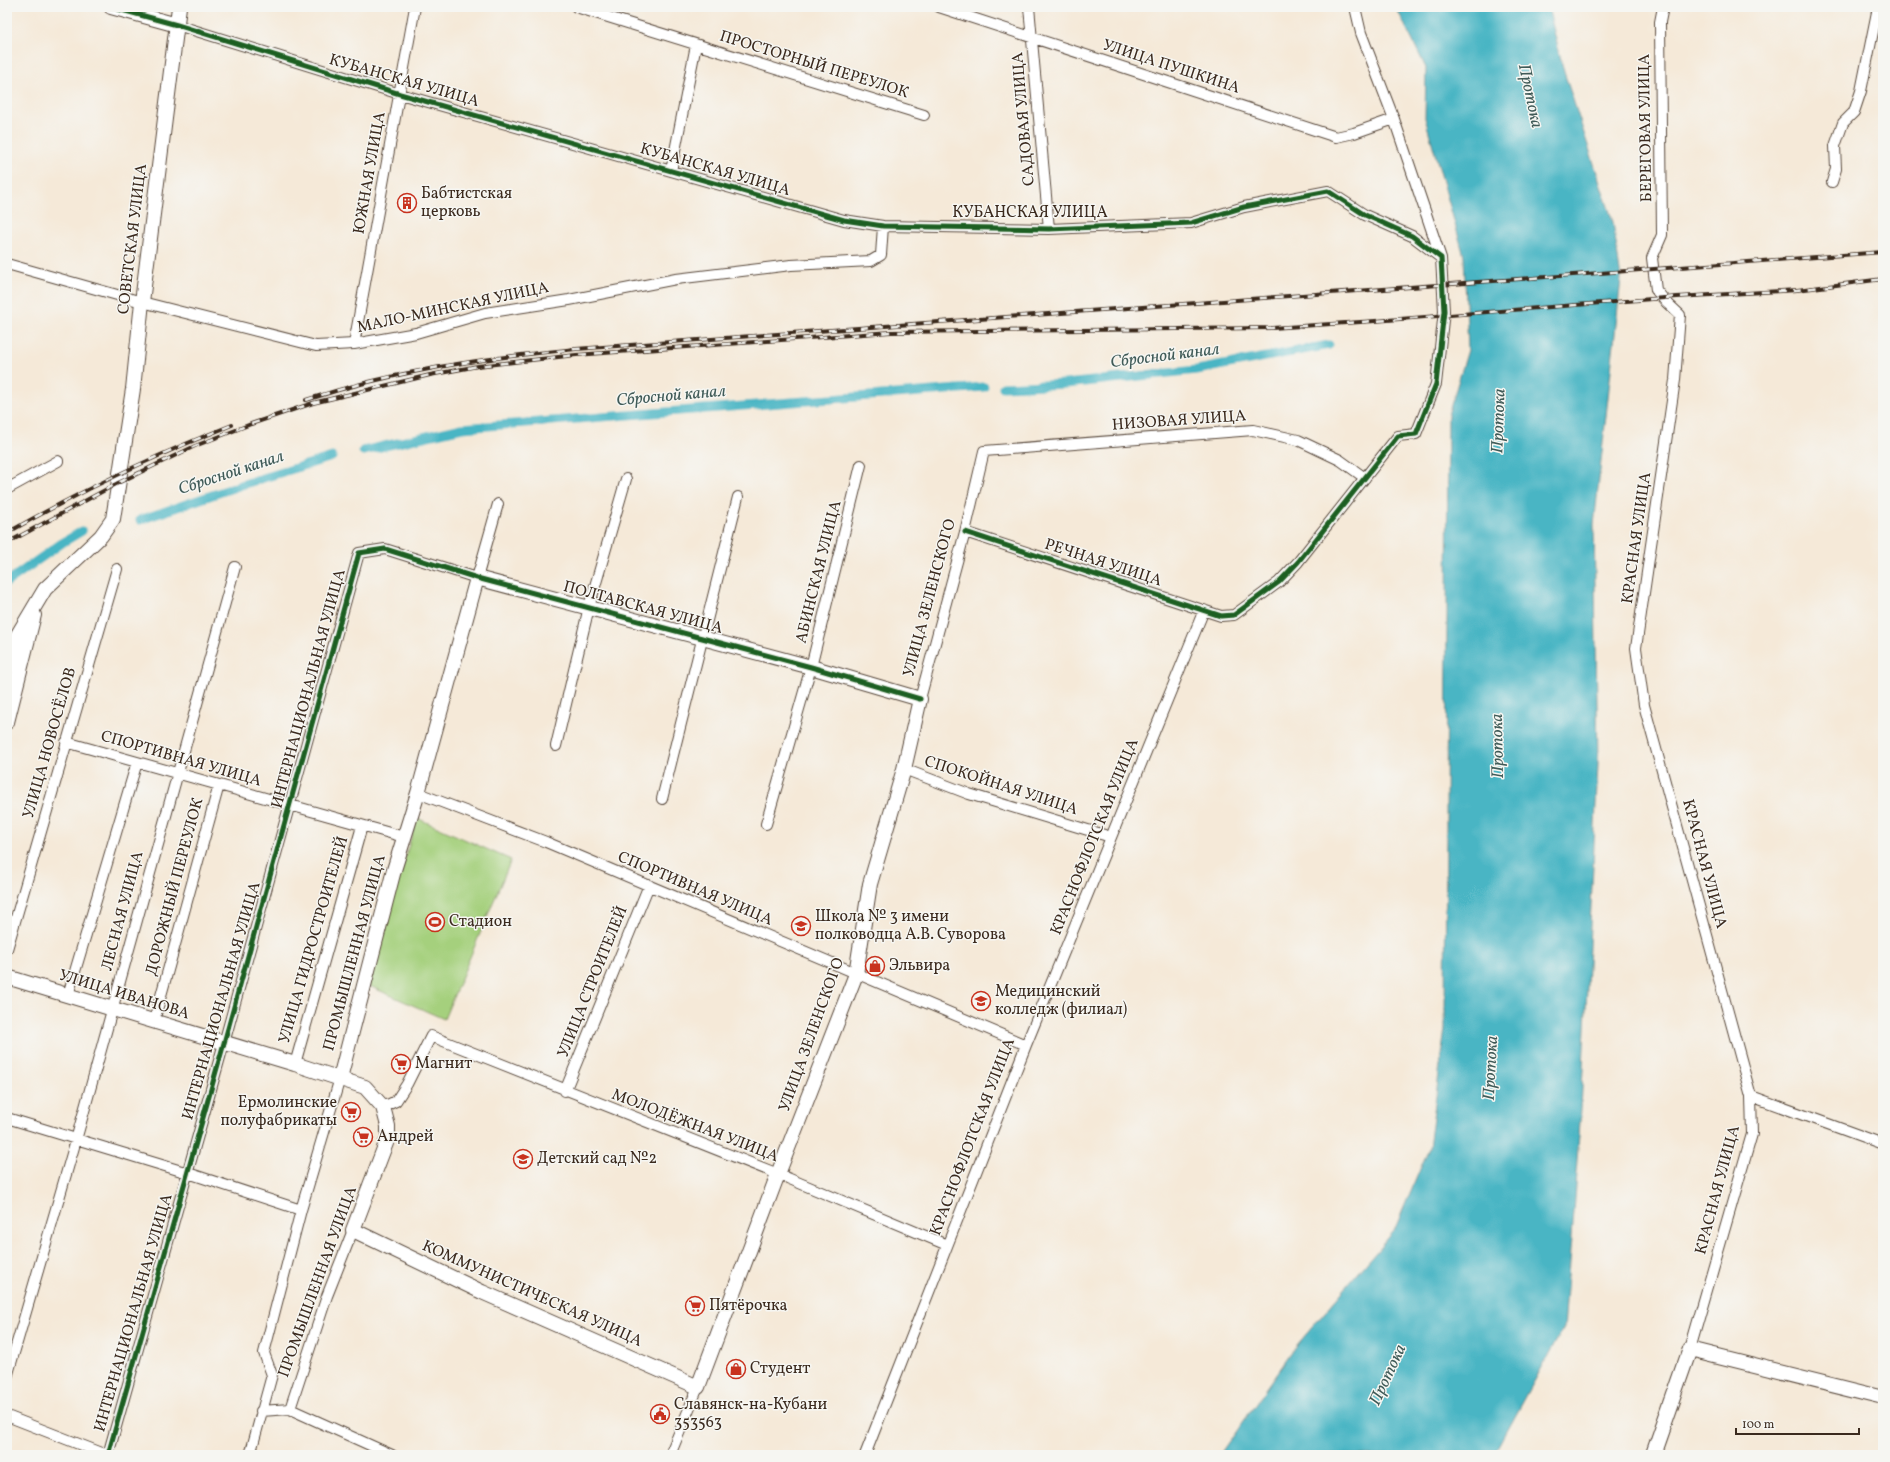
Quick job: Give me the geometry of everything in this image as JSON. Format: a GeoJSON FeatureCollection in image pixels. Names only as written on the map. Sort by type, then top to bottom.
{"type":"FeatureCollection","features":[{"type":"Feature","properties":{"kind":"street","name":"КУБАНСКАЯ УЛИЦА"},"geometry":{"type":"LineString","coordinates":[[111,7],[177,25],[400,94],[844,220],[883,226],[1049,229],[1191,223],[1244,207],[1328,191],[1365,215],[1412,236],[1441,258]]}},
{"type":"Feature","properties":{"kind":"street","name":"СОВЕТСКАЯ УЛИЦА"},"geometry":{"type":"LineString","coordinates":[[21,643],[37,603],[45,589],[101,536],[113,519],[133,389],[142,302],[179,7]]}},
{"type":"Feature","properties":{"kind":"street","name":"ЮЖНАЯ УЛИЦА"},"geometry":{"type":"LineString","coordinates":[[354,344],[415,7]]}},
{"type":"Feature","properties":{"kind":"street","name":"ПРОСТОРНЫЙ ПЕРЕУЛОК"},"geometry":{"type":"LineString","coordinates":[[576,7],[924,115]]}},
{"type":"Feature","properties":{"kind":"street","name":"УЛИЦА ПУШКИНА"},"geometry":{"type":"LineString","coordinates":[[939,7],[1336,136],[1354,134],[1394,118]]}},
{"type":"Feature","properties":{"kind":"street","name":"САДОВАЯ УЛИЦА"},"geometry":{"type":"LineString","coordinates":[[1029,7],[1033,38],[1049,229]]}},
{"type":"Feature","properties":{"kind":"street"},"geometry":{"type":"LineString","coordinates":[[1355,7],[1361,32],[1394,118],[1441,258],[1444,311],[1436,384],[1416,434],[1398,436],[1365,478]]}},
{"type":"Feature","properties":{"kind":"street","name":"БЕРЕГОВАЯ УЛИЦА"},"geometry":{"type":"LineString","coordinates":[[1663,7],[1660,22],[1662,235],[1652,258],[1656,290],[1680,315],[1675,380]]}},
{"type":"Feature","properties":{"kind":"street"},"geometry":{"type":"LineString","coordinates":[[1832,182],[1836,169],[1835,146],[1843,123],[1854,112],[1861,91],[1878,7]]}},
{"type":"Feature","properties":{"kind":"street","name":"ПРОСТОРНЫЙ ПЕРЕУЛОК"},"geometry":{"type":"LineString","coordinates":[[671,171],[696,45]]}},
{"type":"Feature","properties":{"kind":"street","name":"МАЛО-МИНСКАЯ УЛИЦА"},"geometry":{"type":"LineString","coordinates":[[7,264],[142,302],[316,346],[354,344],[416,333],[485,313],[569,300],[676,279],[791,265],[871,260],[882,254],[883,226]]}},
{"type":"Feature","properties":{"kind":"street","name":"КРАСНАЯ УЛИЦА"},"geometry":{"type":"LineString","coordinates":[[1675,380],[1636,648],[1644,705],[1751,1096],[1752,1134],[1690,1349]]}},
{"type":"Feature","properties":{"kind":"street","name":"НИЗОВАЯ УЛИЦА"},"geometry":{"type":"LineString","coordinates":[[984,451],[1253,430],[1298,440],[1340,460],[1365,478]]}},
{"type":"Feature","properties":{"kind":"street","name":"УЛИЦА ЗЕЛЕНСКОГО"},"geometry":{"type":"LineString","coordinates":[[670,1455],[698,1387],[778,1174],[856,974],[870,884],[904,769],[920,698],[965,532],[984,451]]}},
{"type":"Feature","properties":{"kind":"street"},"geometry":{"type":"LineString","coordinates":[[7,489],[58,461]]}},
{"type":"Feature","properties":{"kind":"street","name":"АБИНСКАЯ УЛИЦА"},"geometry":{"type":"LineString","coordinates":[[766,824],[811,667],[861,465]]}},
{"type":"Feature","properties":{"kind":"street","name":"РЕЧНАЯ УЛИЦА"},"geometry":{"type":"LineString","coordinates":[[965,532],[1221,616],[1234,615],[1279,582],[1298,562],[1365,478]]}},
{"type":"Feature","properties":{"kind":"street"},"geometry":{"type":"LineString","coordinates":[[556,746],[589,608],[626,479]]}},
{"type":"Feature","properties":{"kind":"street"},"geometry":{"type":"LineString","coordinates":[[662,799],[738,498]]}},
{"type":"Feature","properties":{"kind":"street","name":"ПРОМЫШЛЕННАЯ УЛИЦА"},"geometry":{"type":"LineString","coordinates":[[250,1455],[272,1375],[264,1353],[301,1210],[340,1078],[404,837],[418,793],[498,504]]}},
{"type":"Feature","properties":{"kind":"street","name":"ПОЛТАВСКАЯ УЛИЦА"},"geometry":{"type":"LineString","coordinates":[[359,553],[386,549],[477,578],[811,667],[920,698]]}},
{"type":"Feature","properties":{"kind":"street","name":"ИНТЕРНАЦИОНАЛЬНАЯ УЛИЦА"},"geometry":{"type":"LineString","coordinates":[[107,1455],[188,1174],[359,553]]}},
{"type":"Feature","properties":{"kind":"street","name":"ЛЕСНАЯ УЛИЦА"},"geometry":{"type":"LineString","coordinates":[[7,1377],[76,1140],[234,567]]}},
{"type":"Feature","properties":{"kind":"street","name":"УЛИЦА НОВОСЁЛОВ"},"geometry":{"type":"LineString","coordinates":[[7,949],[117,569]]}},
{"type":"Feature","properties":{"kind":"street","name":"КРАСНОФЛОТСКАЯ УЛИЦА"},"geometry":{"type":"LineString","coordinates":[[865,1455],[1026,1045],[1204,610]]}},
{"type":"Feature","properties":{"kind":"street"},"geometry":{"type":"LineString","coordinates":[[7,668],[21,643]]}},
{"type":"Feature","properties":{"kind":"street"},"geometry":{"type":"LineString","coordinates":[[7,722],[21,643]]}},
{"type":"Feature","properties":{"kind":"street","name":"СПОРТИВНАЯ УЛИЦА"},"geometry":{"type":"LineString","coordinates":[[66,742],[404,837]]}},
{"type":"Feature","properties":{"kind":"street"},"geometry":{"type":"LineString","coordinates":[[68,995],[137,762]]}},
{"type":"Feature","properties":{"kind":"street","name":"СПОКОЙНАЯ УЛИЦА"},"geometry":{"type":"LineString","coordinates":[[904,769],[969,794],[1111,837]]}},
{"type":"Feature","properties":{"kind":"street","name":"ДОРОЖНЫЙ ПЕРЕУЛОК"},"geometry":{"type":"LineString","coordinates":[[154,1021],[219,785]]}},
{"type":"Feature","properties":{"kind":"street","name":"СПОРТИВНАЯ УЛИЦА"},"geometry":{"type":"LineString","coordinates":[[418,793],[546,842],[1026,1045]]}},
{"type":"Feature","properties":{"kind":"street","name":"УЛИЦА ГИДРОСТРОИТЕЛЕЙ"},"geometry":{"type":"LineString","coordinates":[[295,1064],[362,826]]}},
{"type":"Feature","properties":{"kind":"street","name":"УЛИЦА СТРОИТЕЛЕЙ"},"geometry":{"type":"LineString","coordinates":[[565,1091],[649,885]]}},
{"type":"Feature","properties":{"kind":"street","name":"УЛИЦА ИВАНОВА"},"geometry":{"type":"LineString","coordinates":[[7,977],[340,1078],[365,1087],[383,1107]]}},
{"type":"Feature","properties":{"kind":"street","name":"МОЛОДЁЖНАЯ УЛИЦА"},"geometry":{"type":"LineString","coordinates":[[383,1107],[396,1101],[407,1084],[431,1036],[565,1091],[778,1174],[947,1245]]}},
{"type":"Feature","properties":{"kind":"street"},"geometry":{"type":"LineString","coordinates":[[1751,1096],[1883,1144]]}},
{"type":"Feature","properties":{"kind":"street","name":"ПРОМЫШЛЕННАЯ УЛИЦА"},"geometry":{"type":"LineString","coordinates":[[290,1409],[327,1296],[388,1138],[388,1126],[383,1107]]}},
{"type":"Feature","properties":{"kind":"street"},"geometry":{"type":"LineString","coordinates":[[7,1118],[301,1210]]}},
{"type":"Feature","properties":{"kind":"street","name":"КОММУНИСТИЧЕСКАЯ УЛИЦА"},"geometry":{"type":"LineString","coordinates":[[353,1230],[482,1292],[698,1387]]}},
{"type":"Feature","properties":{"kind":"street"},"geometry":{"type":"LineString","coordinates":[[1653,1455],[1690,1349],[1883,1397]]}},
{"type":"Feature","properties":{"kind":"street"},"geometry":{"type":"LineString","coordinates":[[261,1411],[290,1409],[392,1455]]}},
{"type":"Feature","properties":{"kind":"street"},"geometry":{"type":"LineString","coordinates":[[7,1416],[107,1455]]}},
{"type":"Feature","properties":{"kind":"green space","name":"Стадион"},"geometry":{"type":"Polygon","coordinates":[[[417,818],[511,860],[444,1019],[367,985],[417,818]]]}},
{"type":"Feature","properties":{"kind":"water","name":"Протока"},"geometry":{"type":"Polygon","coordinates":[[[1396,7],[1548,7],[1564,72],[1613,222],[1621,279],[1594,525],[1598,764],[1581,1109],[1564,1327],[1494,1455],[1220,1455],[1297,1345],[1394,1231],[1429,1148],[1445,1029],[1448,415],[1468,350],[1464,256],[1425,118],[1426,68],[1396,7]]]}},
{"type":"Feature","properties":{"kind":"waterway","name":"Сбросной канал"},"geometry":{"type":"LineString","coordinates":[[1003,387],[1065,384],[1197,370],[1329,345]]}},
{"type":"Feature","properties":{"kind":"waterway","name":"Сбросной канал"},"geometry":{"type":"LineString","coordinates":[[363,451],[462,428],[984,387]]}},
{"type":"Feature","properties":{"kind":"waterway","name":"Сбросной канал"},"geometry":{"type":"LineString","coordinates":[[140,520],[244,484],[332,457]]}},
{"type":"Feature","properties":{"kind":"waterway","name":"Сбросной канал"},"geometry":{"type":"LineString","coordinates":[[7,582],[62,543],[82,531]]}},
{"type":"Feature","properties":{"kind":"railway"},"geometry":{"type":"LineString","coordinates":[[306,400],[406,373],[473,361],[576,349],[1883,252]]}},
{"type":"Feature","properties":{"kind":"railway"},"geometry":{"type":"LineString","coordinates":[[7,543],[118,483],[195,446],[251,424],[313,403],[430,375],[478,366],[576,355],[891,332],[1272,328],[1677,297],[1797,290],[1883,279]]}},
{"type":"Feature","properties":{"kind":"railway"},"geometry":{"type":"LineString","coordinates":[[7,533],[118,475],[174,449],[232,425]]}},
{"type":"Feature","properties":{"kind":"cycle path"},"geometry":{"type":"LineString","coordinates":[[111,7],[177,25],[400,94],[844,220],[883,226],[1049,229],[1191,223],[1244,207],[1328,191],[1365,215],[1412,236],[1441,258],[1444,311],[1436,384],[1416,434],[1398,436],[1298,562],[1279,582],[1234,615],[1221,616],[965,532]]}},
{"type":"Feature","properties":{"kind":"cycle path"},"geometry":{"type":"LineString","coordinates":[[108,1455],[224,1043],[359,553],[385,549],[477,578],[811,667],[920,699]]}},
{"type":"Feature","properties":{"kind":"place","name":"Бабтистская церковь"},"geometry":{"type":"Point","coordinates":[407,203]}},
{"type":"Feature","properties":{"kind":"place","name":"Стадион"},"geometry":{"type":"Point","coordinates":[435,922]}},
{"type":"Feature","properties":{"kind":"place","name":"Школа № 3 имени полководца А.В. Суворова"},"geometry":{"type":"Point","coordinates":[801,926]}},
{"type":"Feature","properties":{"kind":"place","name":"Эльвира"},"geometry":{"type":"Point","coordinates":[875,966]}},
{"type":"Feature","properties":{"kind":"place","name":"Медицинский колледж (филиал)"},"geometry":{"type":"Point","coordinates":[981,1001]}},
{"type":"Feature","properties":{"kind":"place","name":"Магнит"},"geometry":{"type":"Point","coordinates":[401,1064]}},
{"type":"Feature","properties":{"kind":"place","name":"Ермолинские полуфабрикаты"},"geometry":{"type":"Point","coordinates":[351,1112]}},
{"type":"Feature","properties":{"kind":"place","name":"Андрей"},"geometry":{"type":"Point","coordinates":[363,1137]}},
{"type":"Feature","properties":{"kind":"place","name":"Детский сад №2"},"geometry":{"type":"Point","coordinates":[523,1159]}},
{"type":"Feature","properties":{"kind":"place","name":"Пятёрочка"},"geometry":{"type":"Point","coordinates":[695,1306]}},
{"type":"Feature","properties":{"kind":"place","name":"Студент"},"geometry":{"type":"Point","coordinates":[736,1369]}},
{"type":"Feature","properties":{"kind":"place","name":"Славянск-на-Кубани 353563"},"geometry":{"type":"Point","coordinates":[660,1414]}}]}
